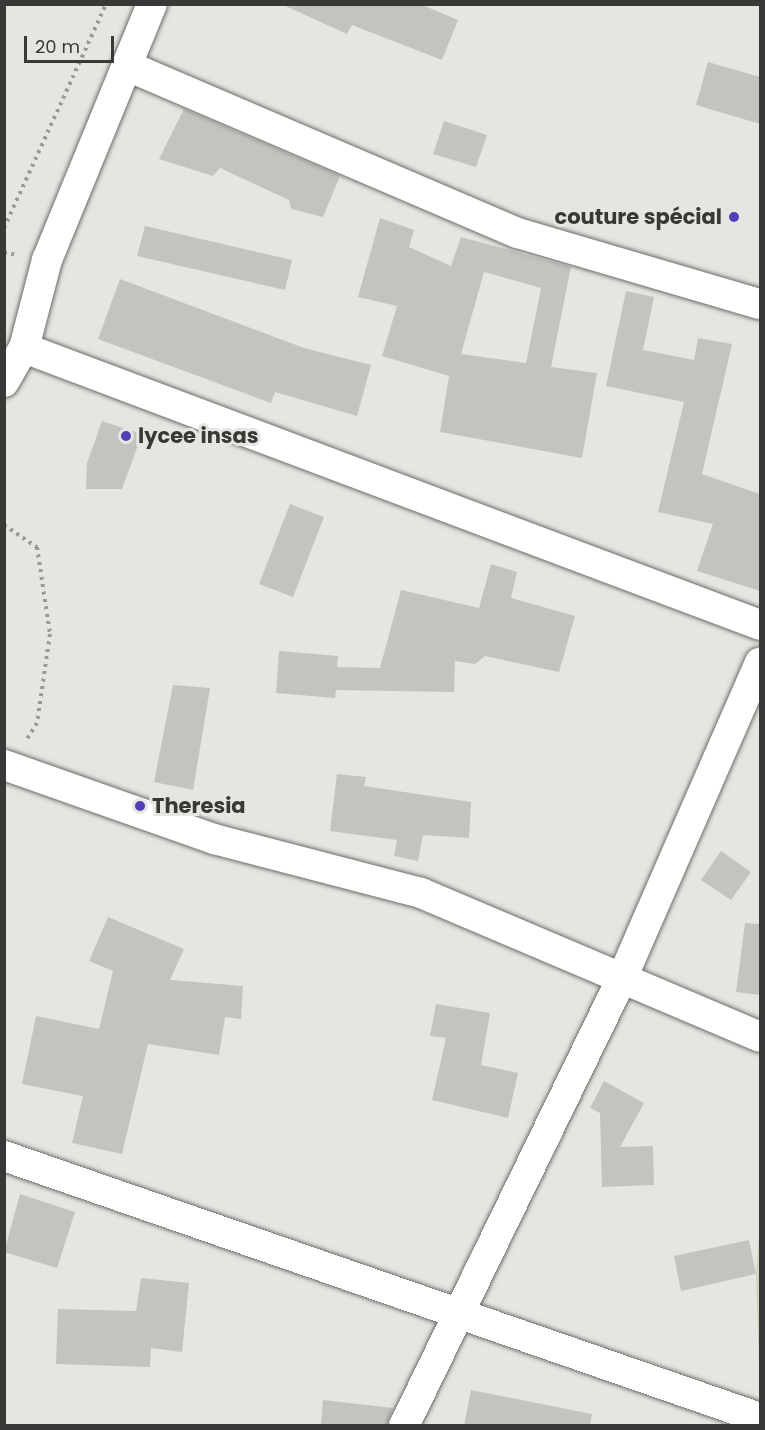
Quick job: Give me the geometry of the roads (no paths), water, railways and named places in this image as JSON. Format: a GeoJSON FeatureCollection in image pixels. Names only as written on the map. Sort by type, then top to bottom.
{"type":"FeatureCollection","features":[{"type":"Feature","properties":{"kind":"street"},"geometry":{"type":"LineString","coordinates":[[4,382],[24,348],[47,260],[130,67],[152,4]]}},
{"type":"Feature","properties":{"kind":"street"},"geometry":{"type":"LineString","coordinates":[[130,67],[518,233],[760,304]]}},
{"type":"Feature","properties":{"kind":"street"},"geometry":{"type":"LineString","coordinates":[[24,348],[760,625]]}},
{"type":"Feature","properties":{"kind":"street"},"geometry":{"type":"LineString","coordinates":[[404,1425],[458,1310],[623,976],[760,663]]}},
{"type":"Feature","properties":{"kind":"street"},"geometry":{"type":"LineString","coordinates":[[11,759],[214,838],[421,893],[623,976],[760,1036]]}},
{"type":"Feature","properties":{"kind":"street"},"geometry":{"type":"LineString","coordinates":[[4,1156],[458,1310],[760,1418]]}},
{"type":"Feature","properties":{"kind":"place","name":"couture spécial"},"geometry":{"type":"Point","coordinates":[734,217]}},
{"type":"Feature","properties":{"kind":"place","name":"lycee insas"},"geometry":{"type":"Point","coordinates":[126,436]}},
{"type":"Feature","properties":{"kind":"place","name":"Theresia"},"geometry":{"type":"Point","coordinates":[140,806]}}]}
